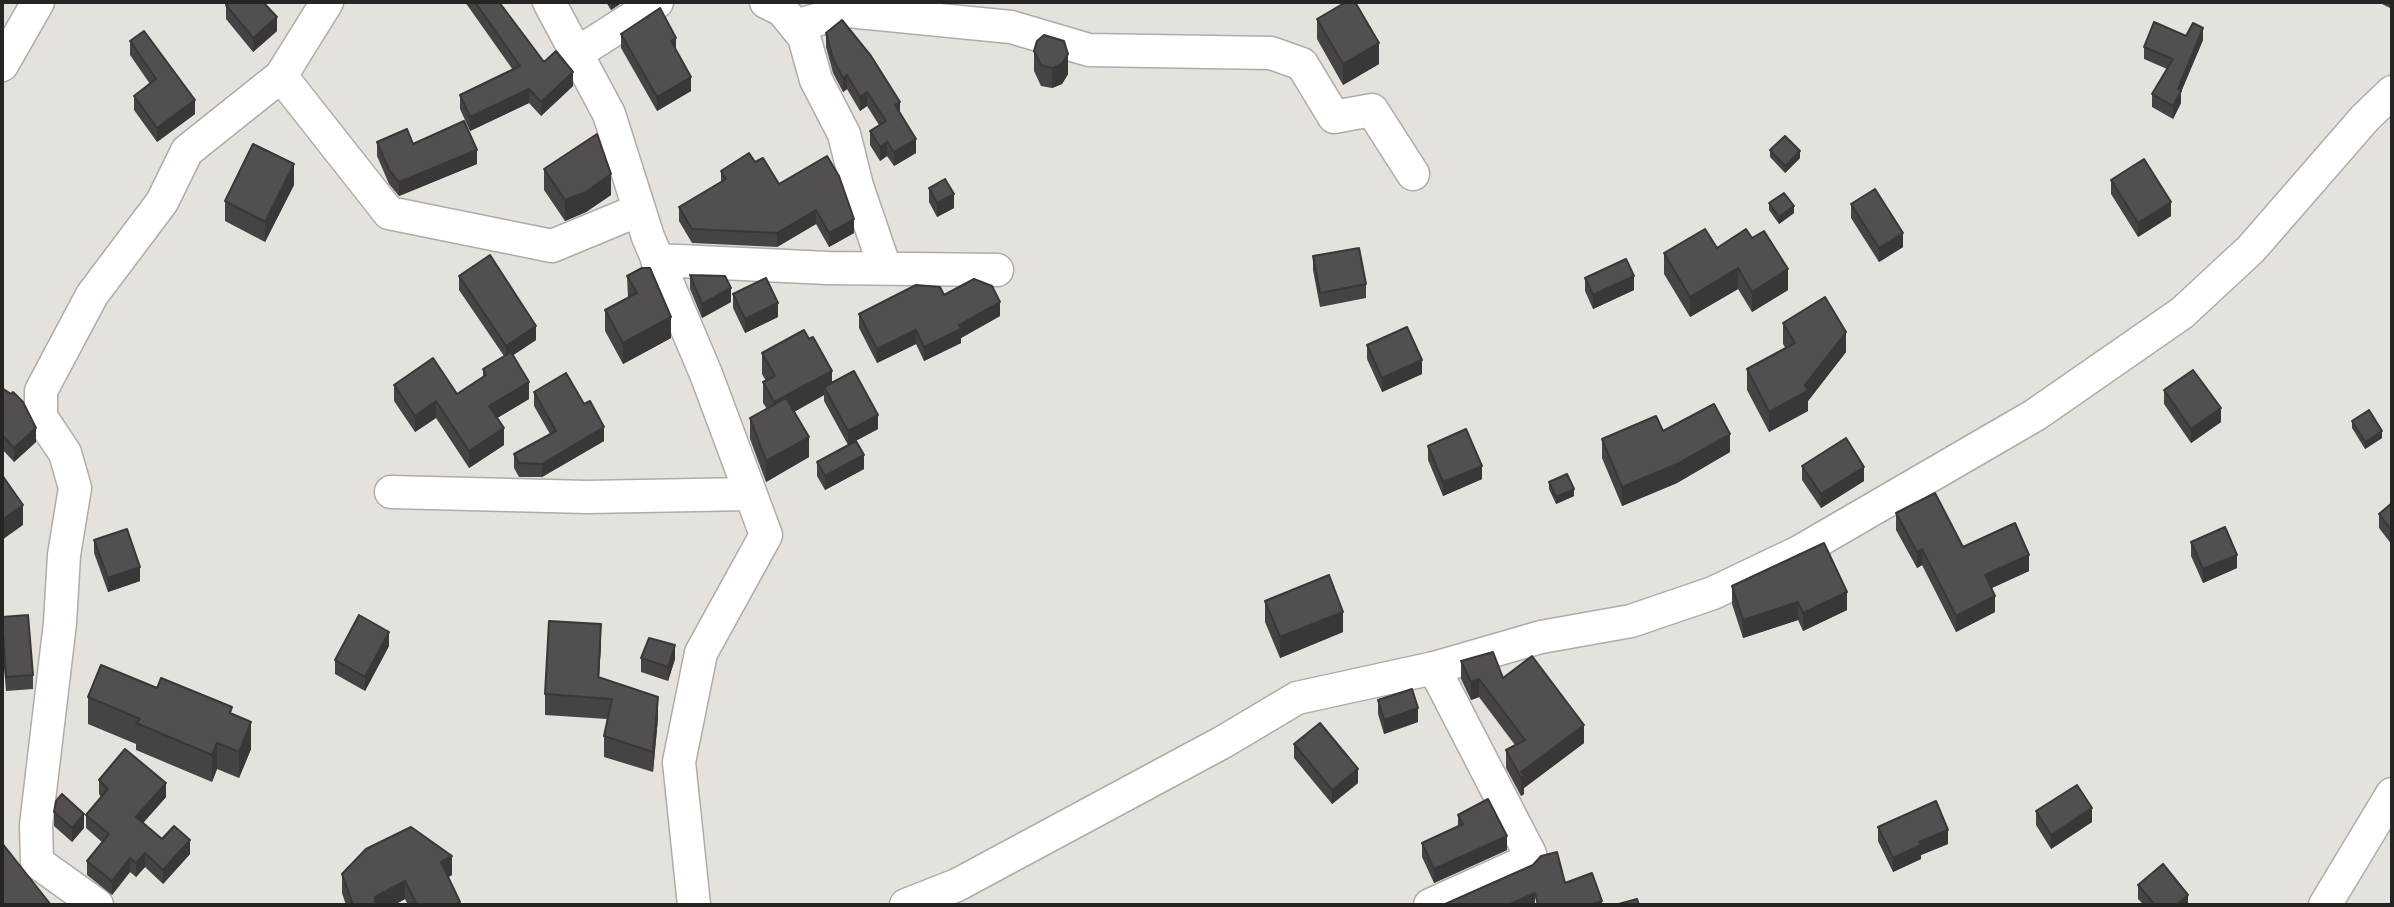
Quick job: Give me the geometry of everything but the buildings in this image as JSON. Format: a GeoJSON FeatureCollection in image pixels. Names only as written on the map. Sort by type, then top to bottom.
{"type":"FeatureCollection","features":[{"type":"Feature","properties":{"kind":"street"},"geometry":{"type":"LineString","coordinates":[[2,65],[38,2]]}},
{"type":"Feature","properties":{"kind":"street"},"geometry":{"type":"LineString","coordinates":[[97,905],[37,862],[36,825],[60,623],[64,555],[75,488],[65,453],[41,417],[41,391],[92,295],[162,202],[187,151],[281,76],[327,2]]}},
{"type":"Feature","properties":{"kind":"street"},"geometry":{"type":"LineString","coordinates":[[549,2],[608,114],[657,260],[706,374],[766,535],[701,653],[679,762],[694,905]]}},
{"type":"Feature","properties":{"kind":"street"},"geometry":{"type":"LineString","coordinates":[[576,54],[657,2]]}},
{"type":"Feature","properties":{"kind":"street"},"geometry":{"type":"LineString","coordinates":[[766,2],[782,10],[804,37],[816,80],[844,134],[857,186],[884,268]]}},
{"type":"Feature","properties":{"kind":"street"},"geometry":{"type":"LineString","coordinates":[[794,26],[848,11],[1010,27],[1089,50],[1271,53],[1302,64],[1334,117],[1372,110],[1413,174]]}},
{"type":"Feature","properties":{"kind":"street"},"geometry":{"type":"LineString","coordinates":[[281,76],[389,212],[552,246],[639,209]]}},
{"type":"Feature","properties":{"kind":"street"},"geometry":{"type":"LineString","coordinates":[[906,905],[957,885],[1223,742],[1297,698],[1434,668],[1541,637],[1631,621],[1713,593],[1799,551],[2035,415],[2182,313],[2251,250],[2365,118],[2392,92]]}},
{"type":"Feature","properties":{"kind":"street"},"geometry":{"type":"LineString","coordinates":[[657,260],[997,270]]}},
{"type":"Feature","properties":{"kind":"street"},"geometry":{"type":"LineString","coordinates":[[391,492],[587,497],[749,494]]}},
{"type":"Feature","properties":{"kind":"street"},"geometry":{"type":"LineString","coordinates":[[1430,905],[1525,862],[1530,854],[1434,668]]}},
{"type":"Feature","properties":{"kind":"street"},"geometry":{"type":"LineString","coordinates":[[2325,905],[2392,794]]}}]}
